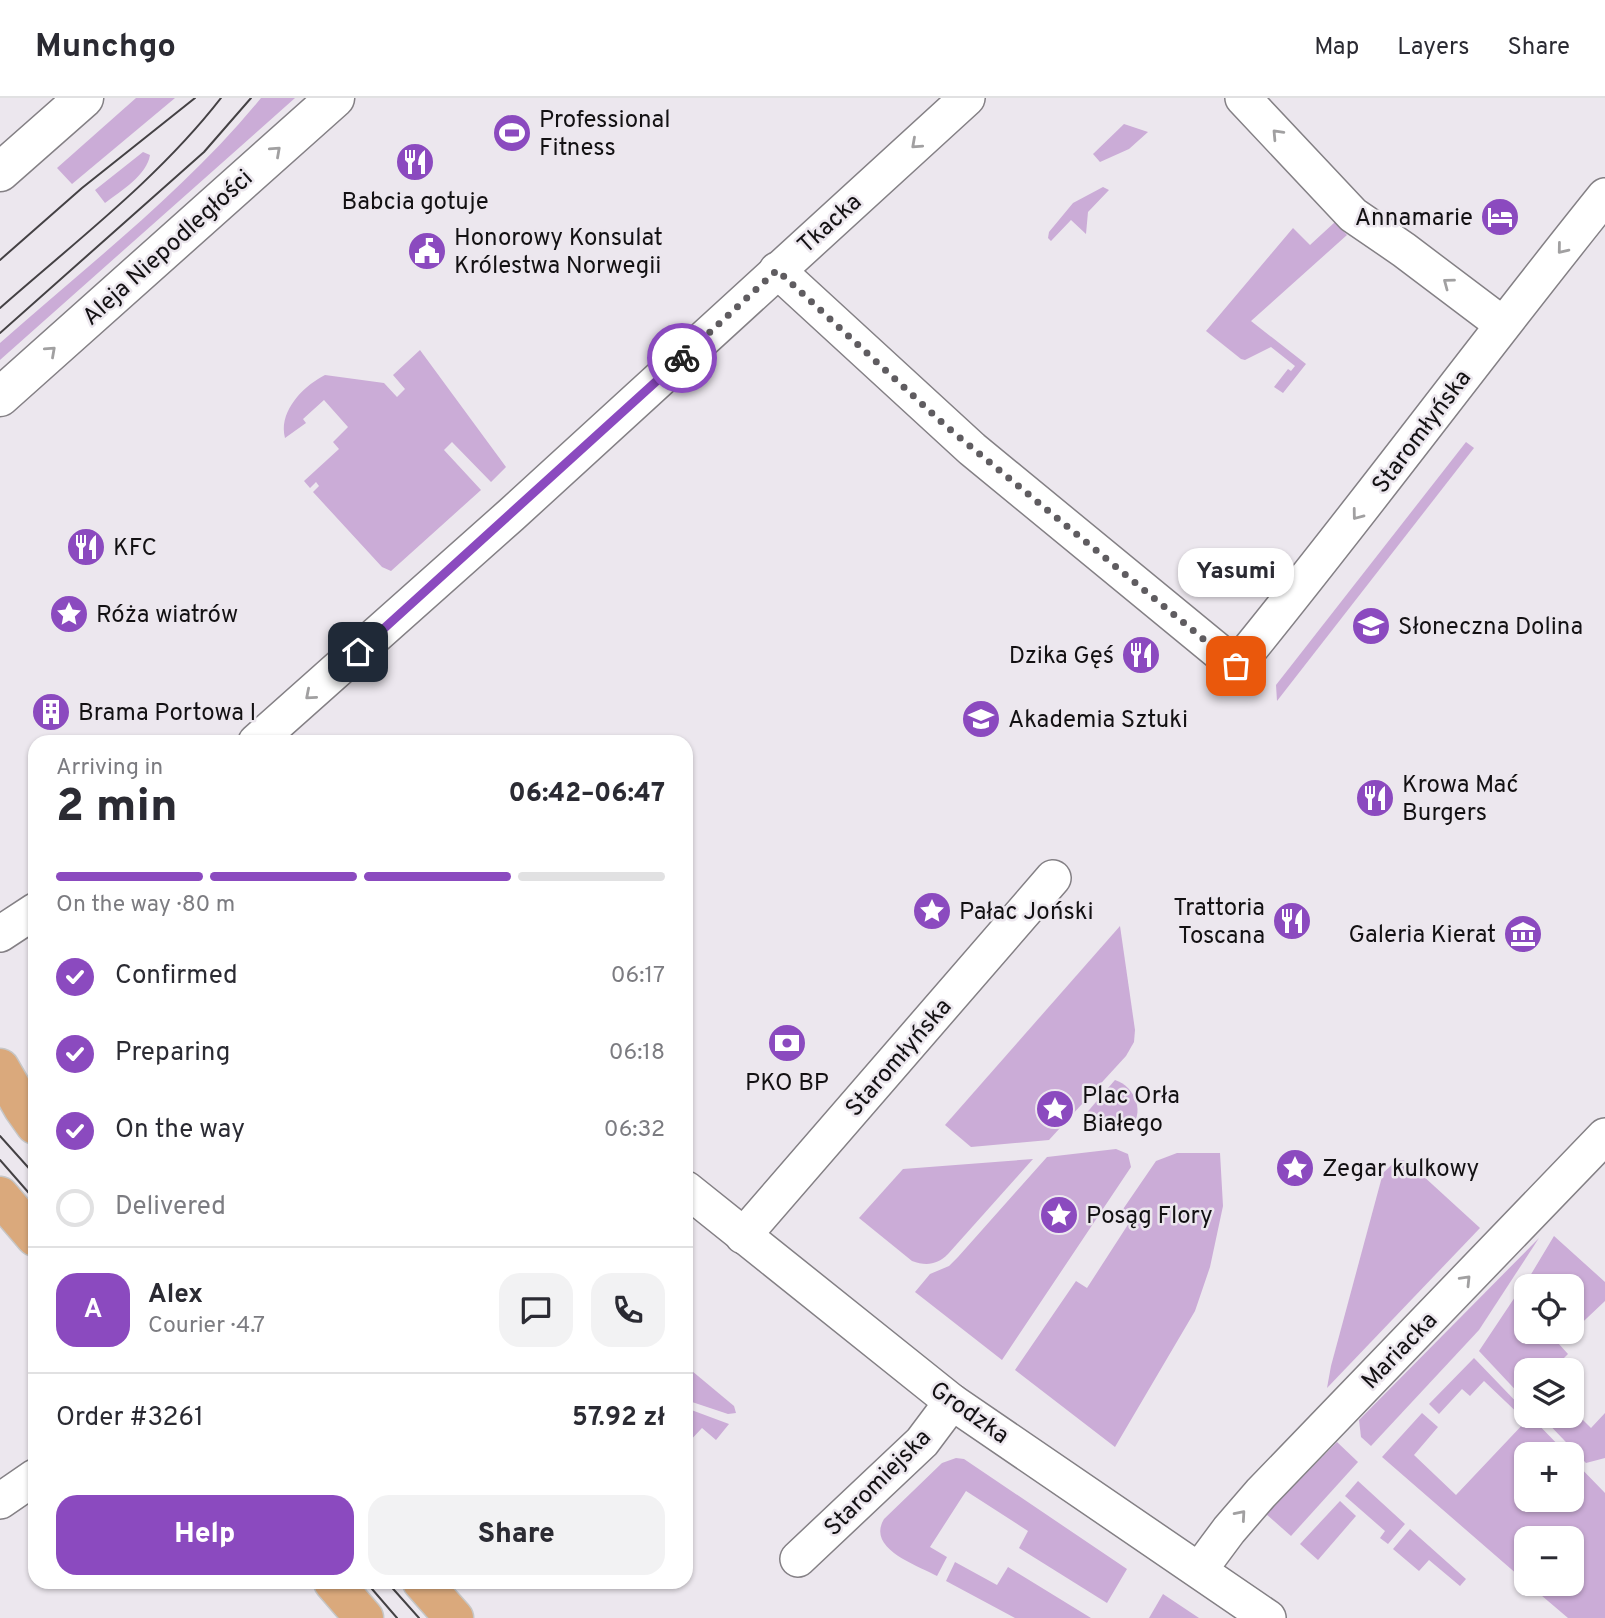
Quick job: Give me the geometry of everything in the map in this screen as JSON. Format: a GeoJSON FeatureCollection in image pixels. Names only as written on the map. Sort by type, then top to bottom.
{"type":"FeatureCollection","features":[{"type":"Feature","properties":{"kind":"main road"},"geometry":{"type":"LineString","coordinates":[[0,1068],[28,1114]]}},
{"type":"Feature","properties":{"kind":"main road"},"geometry":{"type":"LineString","coordinates":[[0,1196],[28,1229]]}},
{"type":"Feature","properties":{"kind":"main road"},"geometry":{"type":"LineString","coordinates":[[339,1589],[364,1618]]}},
{"type":"Feature","properties":{"kind":"main road"},"geometry":{"type":"LineString","coordinates":[[428,1589],[453,1618]]}},
{"type":"Feature","properties":{"kind":"street"},"geometry":{"type":"LineString","coordinates":[[0,172],[84,98]]}},
{"type":"Feature","properties":{"kind":"street","name":"Aleja Niepodległości"},"geometry":{"type":"LineString","coordinates":[[0,397],[335,98]]}},
{"type":"Feature","properties":{"kind":"street","name":"Tkacka"},"geometry":{"type":"LineString","coordinates":[[264,735],[490,534],[967,98]]}},
{"type":"Feature","properties":{"kind":"street"},"geometry":{"type":"LineString","coordinates":[[1243,98],[1353,215],[1502,324]]}},
{"type":"Feature","properties":{"kind":"street","name":"Staromłyńska"},"geometry":{"type":"LineString","coordinates":[[777,270],[947,427],[1236,666],[1342,536],[1502,324],[1605,196]]}},
{"type":"Feature","properties":{"kind":"street","name":"Staromłyńska"},"geometry":{"type":"LineString","coordinates":[[743,1236],[1053,878]]}},
{"type":"Feature","properties":{"kind":"street"},"geometry":{"type":"LineString","coordinates":[[0,934],[28,916]]}},
{"type":"Feature","properties":{"kind":"street","name":"Mariacka"},"geometry":{"type":"LineString","coordinates":[[1200,1569],[1228,1530],[1261,1493],[1605,1136]]}},
{"type":"Feature","properties":{"kind":"street","name":"Grodzka"},"geometry":{"type":"LineString","coordinates":[[693,1195],[952,1402],[1268,1618]]}},
{"type":"Feature","properties":{"kind":"street","name":"Staromiejska"},"geometry":{"type":"LineString","coordinates":[[798,1559],[922,1442],[952,1402]]}},
{"type":"Feature","properties":{"kind":"street"},"geometry":{"type":"LineString","coordinates":[[0,1501],[28,1483]]}},
{"type":"Feature","properties":{"kind":"shaded area"},"geometry":{"type":"Polygon","coordinates":[[[136,98],[175,98],[72,184],[57,168],[136,98]]]}},
{"type":"Feature","properties":{"kind":"shaded area"},"geometry":{"type":"Polygon","coordinates":[[[261,98],[295,98],[0,360],[0,343],[169,195],[232,132],[261,98]]]}},
{"type":"Feature","properties":{"kind":"shaded area"},"geometry":{"type":"Polygon","coordinates":[[[1124,124],[1148,132],[1129,149],[1100,162],[1093,154],[1124,124]]]}},
{"type":"Feature","properties":{"kind":"shaded area"},"geometry":{"type":"Polygon","coordinates":[[[143,152],[150,155],[144,169],[105,203],[95,190],[143,152]]]}},
{"type":"Feature","properties":{"kind":"shaded area"},"geometry":{"type":"Polygon","coordinates":[[[1103,187],[1109,190],[1088,212],[1086,234],[1071,220],[1051,241],[1048,238],[1049,232],[1073,203],[1103,187]]]}},
{"type":"Feature","properties":{"kind":"shaded area"},"geometry":{"type":"Polygon","coordinates":[[[1335,222],[1347,235],[1251,321],[1306,364],[1283,393],[1274,387],[1288,369],[1291,371],[1295,366],[1271,347],[1245,360],[1241,359],[1206,331],[1293,228],[1310,245],[1335,222]]]}},
{"type":"Feature","properties":{"kind":"shaded area"},"geometry":{"type":"Polygon","coordinates":[[[420,350],[506,467],[491,482],[452,442],[444,450],[481,490],[391,571],[382,567],[313,492],[319,486],[316,482],[310,488],[304,481],[339,449],[333,442],[348,427],[324,400],[303,419],[306,423],[285,438],[285,419],[301,393],[325,375],[384,383],[397,397],[405,389],[393,375],[420,350]]]}},
{"type":"Feature","properties":{"kind":"shaded area"},"geometry":{"type":"Polygon","coordinates":[[[1466,442],[1474,448],[1277,701],[1276,685],[1466,442]]]}},
{"type":"Feature","properties":{"kind":"shaded area"},"geometry":{"type":"Polygon","coordinates":[[[1120,926],[1135,1030],[1134,1042],[1126,1056],[1049,1140],[971,1147],[945,1125],[1120,926]]]}},
{"type":"Feature","properties":{"kind":"shaded area"},"geometry":{"type":"Polygon","coordinates":[[[1115,1080],[1133,1094],[1138,1109],[1137,1116],[1128,1129],[1095,1131],[1084,1122],[1083,1117],[1115,1080]]]}},
{"type":"Feature","properties":{"kind":"shaded area"},"geometry":{"type":"Polygon","coordinates":[[[1116,1149],[1128,1154],[1131,1167],[1002,1360],[915,1292],[930,1274],[949,1266],[958,1257],[1047,1157],[1116,1149]]]}},
{"type":"Feature","properties":{"kind":"shaded area"},"geometry":{"type":"Polygon","coordinates":[[[1177,1153],[1220,1153],[1223,1206],[1210,1267],[1195,1311],[1115,1447],[1015,1370],[1076,1281],[1087,1288],[1129,1223],[1119,1215],[1156,1161],[1177,1153]]]}},
{"type":"Feature","properties":{"kind":"shaded area"},"geometry":{"type":"Polygon","coordinates":[[[1033,1159],[948,1254],[935,1262],[922,1264],[912,1261],[859,1218],[903,1169],[1033,1159]]]}},
{"type":"Feature","properties":{"kind":"shaded area"},"geometry":{"type":"Polygon","coordinates":[[[1403,1160],[1480,1228],[1327,1388],[1383,1173],[1396,1161],[1403,1160]]]}},
{"type":"Feature","properties":{"kind":"shaded area"},"geometry":{"type":"Polygon","coordinates":[[[1554,1236],[1605,1282],[1605,1301],[1584,1321],[1584,1274],[1531,1274],[1554,1236]]]}},
{"type":"Feature","properties":{"kind":"shaded area"},"geometry":{"type":"Polygon","coordinates":[[[1539,1238],[1479,1330],[1371,1446],[1361,1437],[1359,1420],[1539,1238]]]}},
{"type":"Feature","properties":{"kind":"shaded area"},"geometry":{"type":"Polygon","coordinates":[[[1514,1298],[1514,1344],[1559,1344],[1568,1354],[1564,1358],[1514,1358],[1514,1388],[1479,1351],[1514,1298]]]}},
{"type":"Feature","properties":{"kind":"shaded area"},"geometry":{"type":"Polygon","coordinates":[[[1474,1358],[1514,1400],[1514,1410],[1484,1381],[1470,1396],[1462,1389],[1439,1414],[1429,1404],[1474,1358]]]}},
{"type":"Feature","properties":{"kind":"shaded area"},"geometry":{"type":"Polygon","coordinates":[[[693,1372],[734,1406],[736,1413],[728,1414],[693,1402],[693,1372]]]}},
{"type":"Feature","properties":{"kind":"shaded area"},"geometry":{"type":"Polygon","coordinates":[[[693,1411],[729,1424],[716,1440],[702,1428],[693,1438],[693,1411]]]}},
{"type":"Feature","properties":{"kind":"shaded area"},"geometry":{"type":"Polygon","coordinates":[[[1422,1413],[1438,1427],[1414,1455],[1456,1495],[1519,1428],[1542,1428],[1555,1442],[1514,1442],[1514,1512],[1584,1512],[1584,1471],[1605,1493],[1605,1618],[1568,1618],[1542,1596],[1584,1596],[1584,1526],[1514,1526],[1514,1572],[1382,1457],[1422,1413]]]}},
{"type":"Feature","properties":{"kind":"shaded area"},"geometry":{"type":"Polygon","coordinates":[[[1605,1413],[1605,1458],[1586,1463],[1584,1442],[1566,1442],[1552,1428],[1584,1428],[1584,1421],[1591,1428],[1605,1413]]]}},
{"type":"Feature","properties":{"kind":"shaded area"},"geometry":{"type":"Polygon","coordinates":[[[1337,1442],[1358,1462],[1291,1536],[1266,1514],[1337,1442]]]}},
{"type":"Feature","properties":{"kind":"shaded area"},"geometry":{"type":"Polygon","coordinates":[[[956,1458],[964,1459],[1127,1569],[1107,1603],[1019,1548],[1028,1531],[966,1491],[930,1547],[947,1557],[937,1576],[896,1555],[882,1539],[880,1530],[884,1519],[942,1463],[956,1458]]]}},
{"type":"Feature","properties":{"kind":"shaded area"},"geometry":{"type":"Polygon","coordinates":[[[1358,1481],[1405,1524],[1388,1544],[1380,1538],[1385,1531],[1345,1496],[1358,1481]]]}},
{"type":"Feature","properties":{"kind":"shaded area"},"geometry":{"type":"Polygon","coordinates":[[[1340,1501],[1356,1516],[1318,1560],[1300,1544],[1340,1501]]]}},
{"type":"Feature","properties":{"kind":"shaded area"},"geometry":{"type":"Polygon","coordinates":[[[1410,1529],[1466,1579],[1460,1586],[1429,1560],[1419,1571],[1393,1549],[1410,1529]]]}},
{"type":"Feature","properties":{"kind":"shaded area"},"geometry":{"type":"Polygon","coordinates":[[[955,1562],[997,1585],[1008,1567],[1091,1618],[1015,1618],[946,1581],[955,1562]]]}},
{"type":"Feature","properties":{"kind":"shaded area"},"geometry":{"type":"Polygon","coordinates":[[[1163,1594],[1199,1618],[1149,1618],[1163,1594]]]}},
{"type":"Feature","properties":{"kind":"tram line"},"geometry":{"type":"LineString","coordinates":[[0,260],[82,188],[195,98]]}},
{"type":"Feature","properties":{"kind":"tram line"},"geometry":{"type":"LineString","coordinates":[[0,308],[144,182],[221,98]]}},
{"type":"Feature","properties":{"kind":"tram line"},"geometry":{"type":"LineString","coordinates":[[0,333],[204,152],[251,98]]}},
{"type":"Feature","properties":{"kind":"tram line"},"geometry":{"type":"LineString","coordinates":[[0,1136],[28,1167]]}},
{"type":"Feature","properties":{"kind":"tram line"},"geometry":{"type":"LineString","coordinates":[[0,1160],[28,1192]]}},
{"type":"Feature","properties":{"kind":"tram line"},"geometry":{"type":"LineString","coordinates":[[372,1589],[397,1618]]}},
{"type":"Feature","properties":{"kind":"tram line"},"geometry":{"type":"LineString","coordinates":[[393,1589],[419,1618]]}},
{"type":"Feature","properties":{"kind":"way so far"},"geometry":{"type":"LineString","coordinates":[[682,358],[777,270],[947,427],[1236,666]]}},
{"type":"Feature","properties":{"kind":"place","name":"Professional Fitness"},"geometry":{"type":"Point","coordinates":[512,133]}},
{"type":"Feature","properties":{"kind":"place","name":"Babcia gotuje"},"geometry":{"type":"Point","coordinates":[415,162]}},
{"type":"Feature","properties":{"kind":"place","name":"Annamarie"},"geometry":{"type":"Point","coordinates":[1500,217]}},
{"type":"Feature","properties":{"kind":"place","name":"Honorowy Konsulat Królestwa Norwegii"},"geometry":{"type":"Point","coordinates":[427,251]}},
{"type":"Feature","properties":{"kind":"place","name":"KFC"},"geometry":{"type":"Point","coordinates":[86,547]}},
{"type":"Feature","properties":{"kind":"place","name":"Róża wiatrów"},"geometry":{"type":"Point","coordinates":[69,614]}},
{"type":"Feature","properties":{"kind":"place","name":"Słoneczna Dolina"},"geometry":{"type":"Point","coordinates":[1371,626]}},
{"type":"Feature","properties":{"kind":"place","name":"Dzika Gęś"},"geometry":{"type":"Point","coordinates":[1141,655]}},
{"type":"Feature","properties":{"kind":"place","name":"Yasumi"},"geometry":{"type":"Point","coordinates":[1236,666]}},
{"type":"Feature","properties":{"kind":"place","name":"Brama Portowa I"},"geometry":{"type":"Point","coordinates":[51,712]}},
{"type":"Feature","properties":{"kind":"place","name":"Akademia Sztuki"},"geometry":{"type":"Point","coordinates":[981,719]}},
{"type":"Feature","properties":{"kind":"place","name":"Krowa Mać Burgers"},"geometry":{"type":"Point","coordinates":[1375,798]}},
{"type":"Feature","properties":{"kind":"place","name":"Pałac Joński"},"geometry":{"type":"Point","coordinates":[932,911]}},
{"type":"Feature","properties":{"kind":"place","name":"Trattoria Toscana"},"geometry":{"type":"Point","coordinates":[1292,921]}},
{"type":"Feature","properties":{"kind":"place","name":"Galeria Kierat"},"geometry":{"type":"Point","coordinates":[1523,934]}},
{"type":"Feature","properties":{"kind":"place","name":"PKO BP"},"geometry":{"type":"Point","coordinates":[787,1043]}},
{"type":"Feature","properties":{"kind":"place","name":"Plac Orła Białego"},"geometry":{"type":"Point","coordinates":[1055,1109]}},
{"type":"Feature","properties":{"kind":"place","name":"Zegar kulkowy"},"geometry":{"type":"Point","coordinates":[1295,1168]}},
{"type":"Feature","properties":{"kind":"place","name":"Posąg Flory"},"geometry":{"type":"Point","coordinates":[1059,1215]}},
{"type":"Feature","properties":{"kind":"route"},"geometry":{"type":"LineString","coordinates":[[358,652],[682,358]]}}]}
